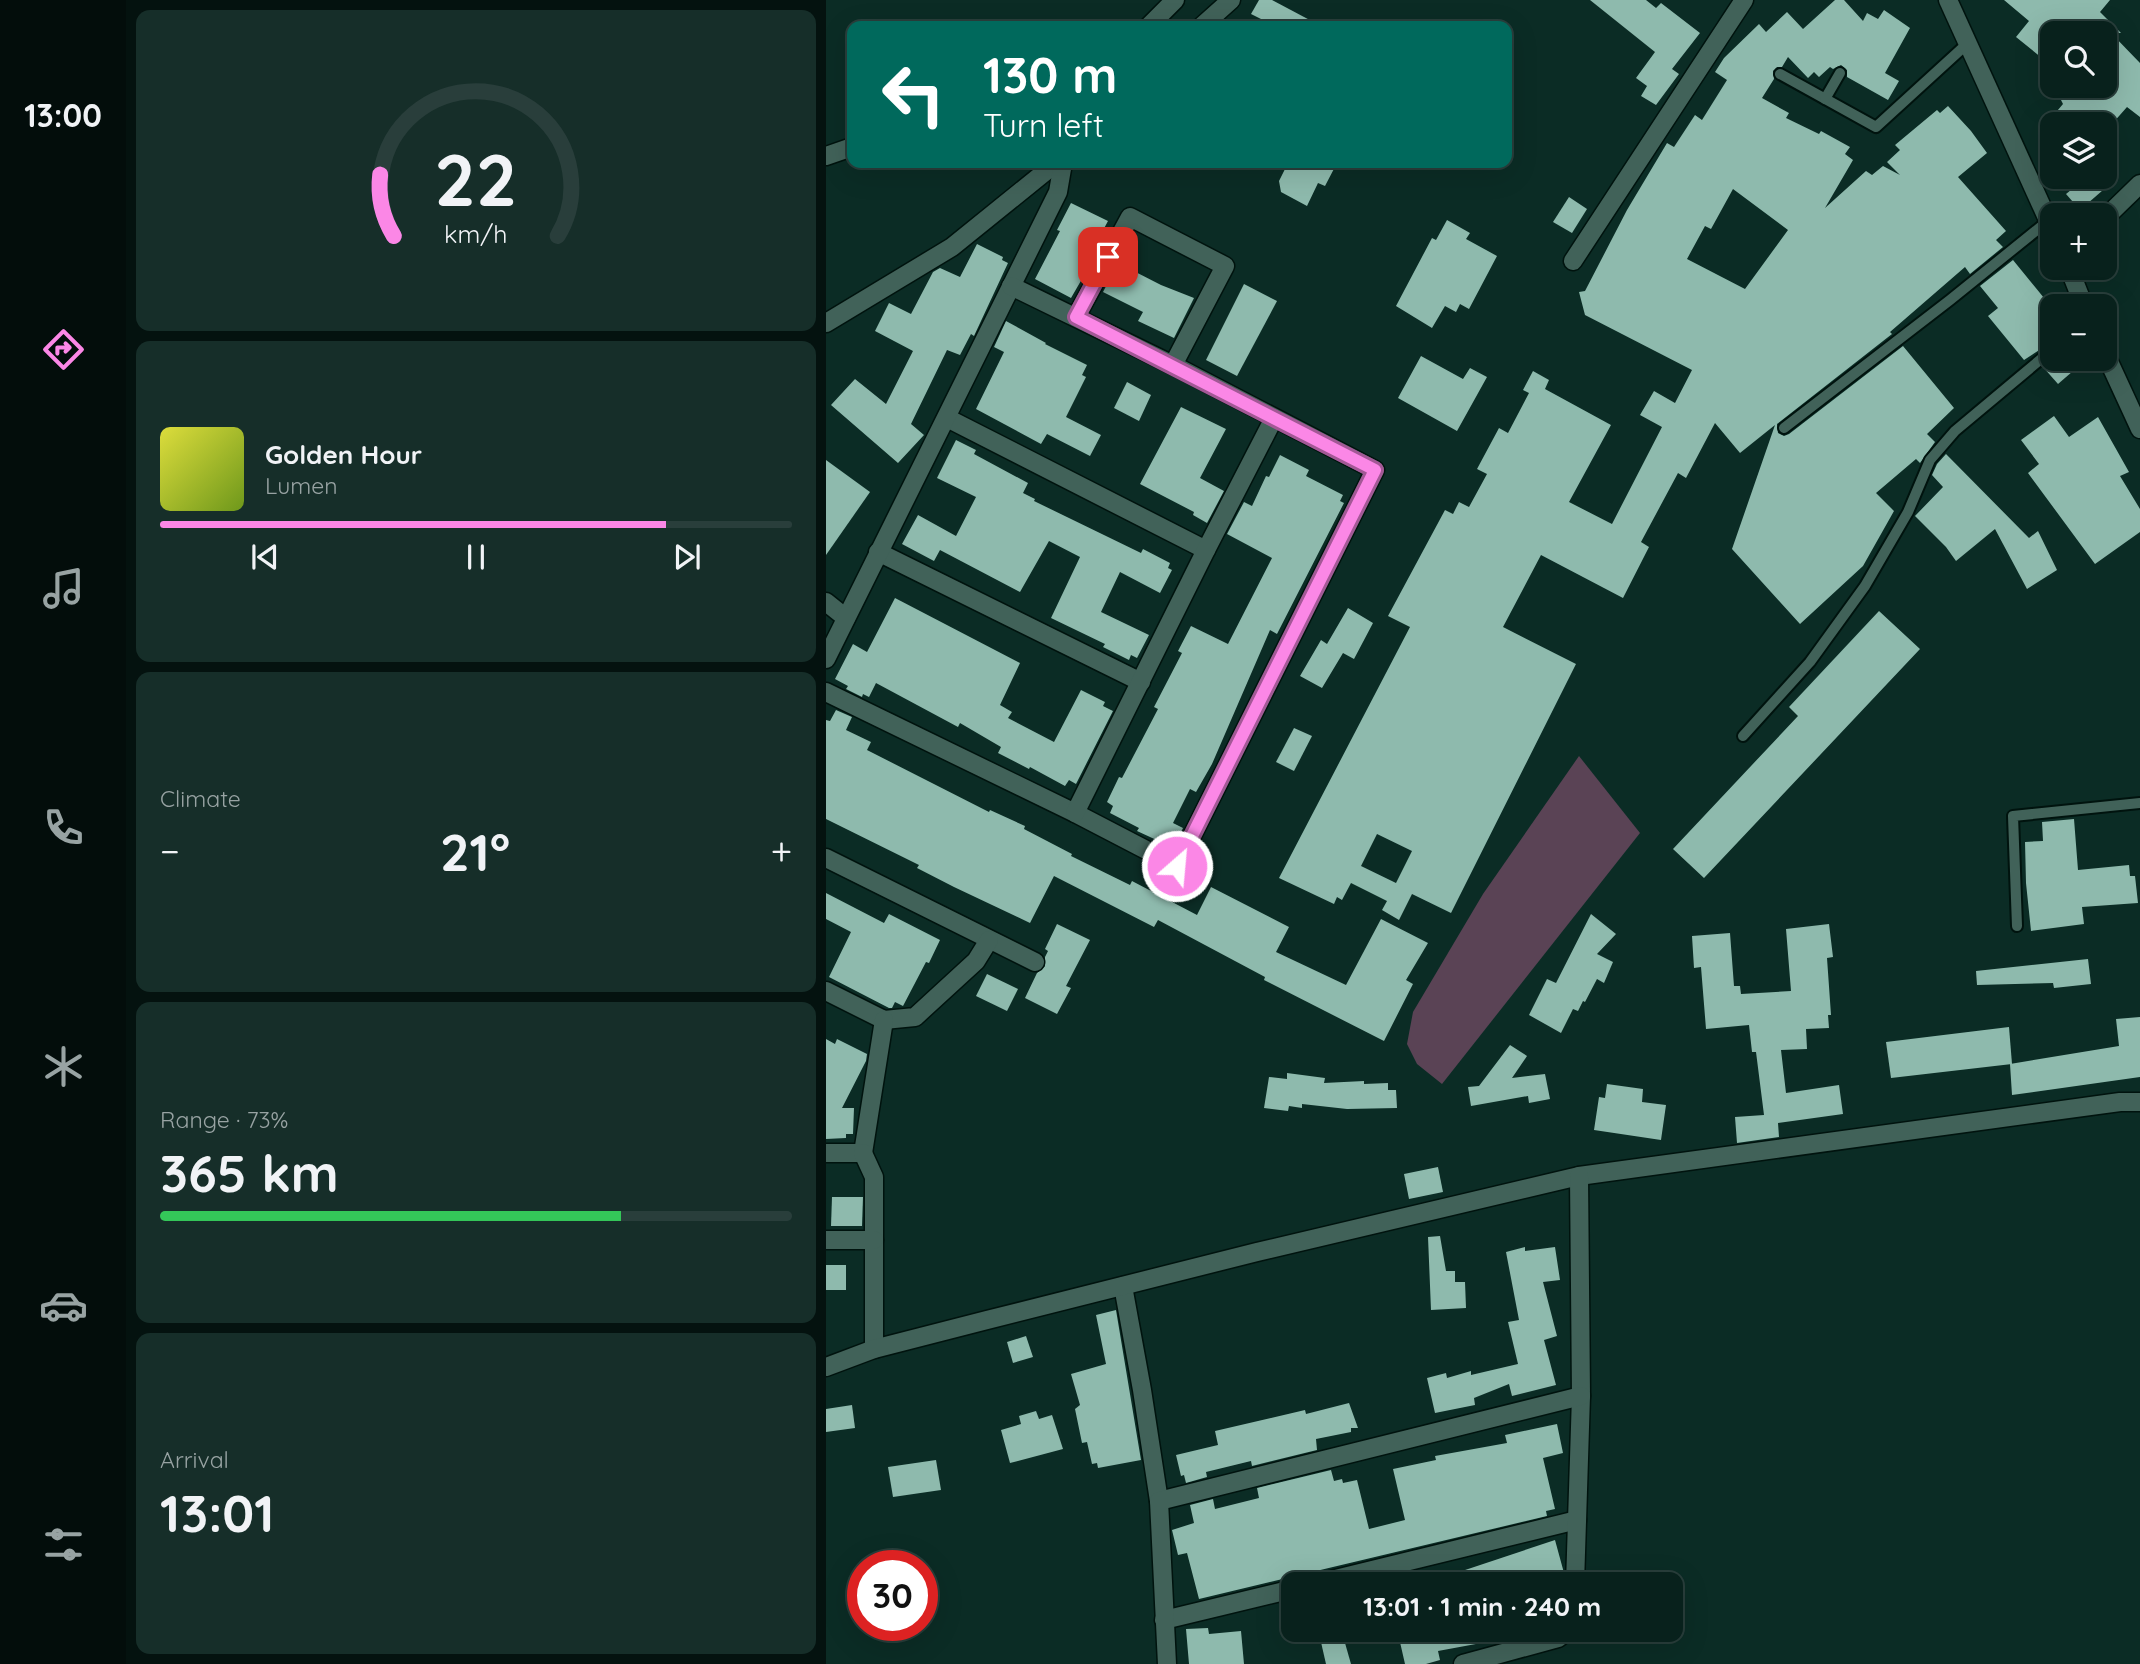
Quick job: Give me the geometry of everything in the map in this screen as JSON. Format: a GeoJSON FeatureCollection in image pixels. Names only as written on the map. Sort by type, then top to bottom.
{"type":"FeatureCollection","features":[{"type":"Feature","properties":{"kind":"street"},"geometry":{"type":"LineString","coordinates":[[1154,21],[1175,0]]}},
{"type":"Feature","properties":{"kind":"street"},"geometry":{"type":"LineString","coordinates":[[1208,21],[1231,0]]}},
{"type":"Feature","properties":{"kind":"street"},"geometry":{"type":"LineString","coordinates":[[1573,261],[1744,0]]}},
{"type":"Feature","properties":{"kind":"street"},"geometry":{"type":"LineString","coordinates":[[1948,0],[2041,203]]}},
{"type":"Feature","properties":{"kind":"street"},"geometry":{"type":"LineString","coordinates":[[826,156],[847,149]]}},
{"type":"Feature","properties":{"kind":"street"},"geometry":{"type":"LineString","coordinates":[[826,323],[952,247],[1050,168]]}},
{"type":"Feature","properties":{"kind":"street"},"geometry":{"type":"LineString","coordinates":[[826,659],[1058,192],[1063,168]]}},
{"type":"Feature","properties":{"kind":"street"},"geometry":{"type":"LineString","coordinates":[[2117,206],[2140,184]]}},
{"type":"Feature","properties":{"kind":"street"},"geometry":{"type":"LineString","coordinates":[[1076,317],[1130,217],[1225,266],[1174,365]]}},
{"type":"Feature","properties":{"kind":"street"},"geometry":{"type":"LineString","coordinates":[[826,692],[1075,813],[1177,866],[1375,470],[1174,365],[1011,286]]}},
{"type":"Feature","properties":{"kind":"street"},"geometry":{"type":"LineString","coordinates":[[2113,371],[2140,429]]}},
{"type":"Feature","properties":{"kind":"street"},"geometry":{"type":"LineString","coordinates":[[947,418],[1206,550]]}},
{"type":"Feature","properties":{"kind":"street"},"geometry":{"type":"LineString","coordinates":[[1075,813],[1274,418]]}},
{"type":"Feature","properties":{"kind":"street"},"geometry":{"type":"LineString","coordinates":[[878,552],[1141,682]]}},
{"type":"Feature","properties":{"kind":"street"},"geometry":{"type":"LineString","coordinates":[[826,602],[846,618]]}},
{"type":"Feature","properties":{"kind":"street"},"geometry":{"type":"LineString","coordinates":[[826,858],[1035,962]]}},
{"type":"Feature","properties":{"kind":"street"},"geometry":{"type":"LineString","coordinates":[[826,991],[884,1020],[915,1017],[976,961],[989,940]]}},
{"type":"Feature","properties":{"kind":"street"},"geometry":{"type":"LineString","coordinates":[[874,1349],[874,1177],[863,1153],[884,1020]]}},
{"type":"Feature","properties":{"kind":"street"},"geometry":{"type":"LineString","coordinates":[[826,1367],[874,1349],[1258,1252],[1580,1176],[2120,1102],[2140,1102]]}},
{"type":"Feature","properties":{"kind":"street"},"geometry":{"type":"LineString","coordinates":[[826,1153],[863,1153]]}},
{"type":"Feature","properties":{"kind":"street"},"geometry":{"type":"LineString","coordinates":[[1575,1572],[1581,1396],[1580,1176]]}},
{"type":"Feature","properties":{"kind":"street"},"geometry":{"type":"LineString","coordinates":[[826,1240],[874,1240]]}},
{"type":"Feature","properties":{"kind":"street"},"geometry":{"type":"LineString","coordinates":[[1123,1286],[1159,1501],[1167,1664]]}},
{"type":"Feature","properties":{"kind":"street"},"geometry":{"type":"LineString","coordinates":[[1159,1501],[1581,1396]]}},
{"type":"Feature","properties":{"kind":"street"},"geometry":{"type":"LineString","coordinates":[[1364,1572],[1577,1520]]}},
{"type":"Feature","properties":{"kind":"street"},"geometry":{"type":"LineString","coordinates":[[1164,1620],[1281,1592]]}},
{"type":"Feature","properties":{"kind":"street"},"geometry":{"type":"LineString","coordinates":[[1463,1664],[1543,1642]]}},
{"type":"Feature","properties":{"kind":"lane"},"geometry":{"type":"LineString","coordinates":[[1780,74],[1876,127],[1968,43]]}},
{"type":"Feature","properties":{"kind":"lane"},"geometry":{"type":"LineString","coordinates":[[1825,99],[1840,73]]}},
{"type":"Feature","properties":{"kind":"lane"},"geometry":{"type":"LineString","coordinates":[[1784,428],[2040,234]]}},
{"type":"Feature","properties":{"kind":"lane"},"geometry":{"type":"LineString","coordinates":[[1743,736],[1810,662],[1866,586],[1908,512],[1930,460],[1955,431],[2040,360]]}},
{"type":"Feature","properties":{"kind":"lane"},"geometry":{"type":"LineString","coordinates":[[2017,926],[2012,816],[2140,803]]}},
{"type":"Feature","properties":{"kind":"shaded area"},"geometry":{"type":"Polygon","coordinates":[[[1579,756],[1640,833],[1442,1084],[1417,1064],[1407,1044],[1413,1012],[1483,894],[1579,756]]]}},
{"type":"Feature","properties":{"kind":"building"},"geometry":{"type":"Polygon","coordinates":[[[1259,0],[1272,0],[1312,21],[1265,21],[1251,14],[1259,0]]]}},
{"type":"Feature","properties":{"kind":"building"},"geometry":{"type":"Polygon","coordinates":[[[1590,0],[1646,0],[1656,8],[1661,3],[1700,33],[1672,69],[1679,74],[1656,105],[1641,96],[1647,86],[1636,78],[1655,52],[1590,0]]]}},
{"type":"Feature","properties":{"kind":"building"},"geometry":{"type":"Polygon","coordinates":[[[1835,0],[1844,0],[1863,21],[1867,13],[1878,19],[1884,10],[1910,28],[1885,73],[1899,81],[1888,100],[1847,77],[1847,70],[1841,65],[1833,69],[1830,67],[1819,77],[1814,72],[1808,78],[1788,57],[1782,67],[1773,71],[1774,79],[1762,98],[1789,113],[1786,118],[1819,134],[1821,131],[1850,147],[1845,154],[1853,160],[1825,208],[1866,171],[1872,175],[1883,166],[1900,175],[1887,162],[1900,150],[1895,145],[1937,110],[1940,113],[1948,106],[1987,153],[1958,177],[2006,231],[1996,240],[2003,247],[1970,274],[1965,267],[1890,332],[1892,334],[1777,424],[1778,433],[1784,436],[1789,434],[1903,346],[1954,408],[1927,434],[1935,442],[1920,463],[1916,459],[1876,493],[1894,511],[1863,566],[1800,624],[1732,549],[1775,425],[1740,453],[1715,423],[1686,478],[1678,473],[1641,542],[1649,547],[1623,598],[1541,555],[1503,627],[1576,664],[1451,913],[1412,894],[1399,920],[1382,910],[1387,901],[1351,883],[1342,900],[1337,897],[1334,904],[1279,878],[1410,627],[1388,616],[1445,510],[1453,514],[1459,502],[1469,507],[1487,474],[1477,469],[1499,428],[1508,433],[1529,393],[1523,390],[1533,371],[1549,380],[1545,389],[1611,425],[1569,502],[1612,524],[1662,427],[1640,415],[1654,391],[1675,403],[1692,370],[1585,315],[1579,292],[1585,291],[1627,210],[1667,143],[1674,147],[1695,115],[1702,120],[1727,80],[1715,72],[1724,58],[1759,24],[1766,32],[1787,12],[1803,29],[1835,0]],[[1733,189],[1711,229],[1705,226],[1687,259],[1745,289],[1788,230],[1733,189]],[[1377,834],[1361,866],[1396,883],[1412,851],[1377,834]]]}},
{"type":"Feature","properties":{"kind":"building"},"geometry":{"type":"Polygon","coordinates":[[[2004,0],[2110,0],[2100,12],[2109,21],[2040,21],[2040,56],[2016,37],[2029,21],[2004,0]]]}},
{"type":"Feature","properties":{"kind":"building"},"geometry":{"type":"Polygon","coordinates":[[[2117,39],[2140,63],[2140,117],[2127,107],[2117,118],[2117,112],[2056,112],[2063,104],[2060,98],[2117,98],[2117,39]]]}},
{"type":"Feature","properties":{"kind":"building"},"geometry":{"type":"Polygon","coordinates":[[[1286,168],[1334,168],[1325,186],[1318,183],[1307,206],[1281,192],[1279,181],[1286,168]]]}},
{"type":"Feature","properties":{"kind":"building"},"geometry":{"type":"Polygon","coordinates":[[[2072,189],[2104,189],[2088,203],[2074,203],[2066,194],[2072,189]]]}},
{"type":"Feature","properties":{"kind":"building"},"geometry":{"type":"Polygon","coordinates":[[[1569,197],[1587,209],[1572,233],[1553,222],[1569,197]]]}},
{"type":"Feature","properties":{"kind":"building"},"geometry":{"type":"Polygon","coordinates":[[[1071,203],[1108,221],[1092,251],[1097,253],[1071,298],[1035,279],[1071,203]]]}},
{"type":"Feature","properties":{"kind":"building"},"geometry":{"type":"Polygon","coordinates":[[[1447,220],[1470,233],[1466,239],[1497,256],[1469,309],[1460,304],[1456,312],[1445,306],[1432,328],[1396,306],[1432,238],[1436,240],[1447,220]]]}},
{"type":"Feature","properties":{"kind":"building"},"geometry":{"type":"Polygon","coordinates":[[[977,244],[1003,257],[1002,260],[1008,263],[974,336],[971,334],[960,355],[947,350],[911,424],[924,435],[898,463],[831,405],[855,379],[886,404],[913,351],[875,331],[889,303],[911,314],[933,272],[940,268],[960,277],[977,244]]]}},
{"type":"Feature","properties":{"kind":"building"},"geometry":{"type":"Polygon","coordinates":[[[2013,260],[2041,294],[2040,350],[2024,360],[1988,316],[1998,308],[1980,286],[2013,260]]]}},
{"type":"Feature","properties":{"kind":"building"},"geometry":{"type":"Polygon","coordinates":[[[1118,263],[1194,298],[1174,338],[1138,321],[1143,312],[1103,292],[1118,263]]]}},
{"type":"Feature","properties":{"kind":"building"},"geometry":{"type":"Polygon","coordinates":[[[1244,284],[1277,301],[1237,376],[1206,360],[1244,284]]]}},
{"type":"Feature","properties":{"kind":"building"},"geometry":{"type":"Polygon","coordinates":[[[1006,321],[1087,365],[1082,375],[1086,377],[1066,417],[1101,435],[1090,456],[1047,434],[1041,444],[976,409],[1004,352],[994,347],[1006,321]]]}},
{"type":"Feature","properties":{"kind":"building"},"geometry":{"type":"Polygon","coordinates":[[[1421,356],[1463,379],[1470,368],[1487,377],[1457,431],[1398,398],[1421,356]]]}},
{"type":"Feature","properties":{"kind":"building"},"geometry":{"type":"Polygon","coordinates":[[[2047,371],[2073,371],[2058,384],[2047,371]]]}},
{"type":"Feature","properties":{"kind":"building"},"geometry":{"type":"Polygon","coordinates":[[[1127,382],[1151,395],[1139,421],[1114,408],[1127,382]]]}},
{"type":"Feature","properties":{"kind":"building"},"geometry":{"type":"Polygon","coordinates":[[[1181,407],[1226,429],[1200,478],[1224,491],[1207,523],[1193,515],[1194,512],[1140,484],[1181,407]]]}},
{"type":"Feature","properties":{"kind":"building"},"geometry":{"type":"Polygon","coordinates":[[[2054,416],[2069,437],[2098,417],[2129,472],[2120,476],[2140,509],[2140,532],[2095,564],[2028,473],[2039,464],[2021,440],[2054,416]]]}},
{"type":"Feature","properties":{"kind":"building"},"geometry":{"type":"Polygon","coordinates":[[[956,440],[976,450],[974,454],[1028,483],[1023,493],[1035,499],[1034,501],[1141,553],[1143,549],[1170,563],[1168,568],[1172,570],[1160,593],[1120,572],[1101,612],[1149,635],[1137,658],[1131,655],[1129,660],[1103,647],[1105,644],[1051,618],[1080,557],[1049,541],[1020,592],[940,550],[934,561],[902,544],[918,515],[956,536],[976,497],[937,478],[956,440]]]}},
{"type":"Feature","properties":{"kind":"building"},"geometry":{"type":"Polygon","coordinates":[[[1946,454],[2029,538],[2038,531],[2057,570],[2027,589],[1995,529],[1956,561],[1915,516],[1943,487],[1932,475],[1946,454]]]}},
{"type":"Feature","properties":{"kind":"building"},"geometry":{"type":"Polygon","coordinates":[[[1280,455],[1309,470],[1306,476],[1343,495],[1340,501],[1344,503],[1277,634],[1270,630],[1212,764],[1196,792],[1190,789],[1173,823],[1183,828],[1175,845],[1165,840],[1163,843],[1137,831],[1139,828],[1110,813],[1113,806],[1107,802],[1158,709],[1154,707],[1182,653],[1178,651],[1191,626],[1228,644],[1272,558],[1227,534],[1244,502],[1252,506],[1266,476],[1269,477],[1280,455]]]}},
{"type":"Feature","properties":{"kind":"building"},"geometry":{"type":"Polygon","coordinates":[[[826,460],[870,492],[826,555],[826,460]]]}},
{"type":"Feature","properties":{"kind":"building"},"geometry":{"type":"Polygon","coordinates":[[[895,598],[1020,663],[1000,705],[1012,712],[1008,718],[1054,742],[1081,690],[1105,702],[1103,706],[1113,711],[1076,784],[1069,780],[1065,786],[1030,767],[1029,769],[998,753],[1001,747],[960,723],[958,727],[876,683],[869,697],[863,694],[862,697],[846,689],[848,686],[835,679],[853,644],[867,652],[895,598]]]}},
{"type":"Feature","properties":{"kind":"building"},"geometry":{"type":"Polygon","coordinates":[[[1348,608],[1373,623],[1354,659],[1343,653],[1322,688],[1300,676],[1321,640],[1327,644],[1348,608]]]}},
{"type":"Feature","properties":{"kind":"building"},"geometry":{"type":"Polygon","coordinates":[[[1879,611],[1920,649],[1704,878],[1673,849],[1798,716],[1789,707],[1879,611]]]}},
{"type":"Feature","properties":{"kind":"building"},"geometry":{"type":"Polygon","coordinates":[[[836,710],[852,717],[846,730],[871,742],[867,750],[989,812],[990,810],[1025,826],[1024,829],[1072,854],[1071,856],[1130,885],[1132,881],[1197,915],[1211,887],[1289,927],[1276,952],[1346,985],[1381,919],[1428,943],[1406,980],[1413,984],[1384,1041],[1264,980],[1265,977],[1158,920],[1154,927],[1054,876],[1030,923],[954,887],[917,868],[919,865],[826,819],[826,720],[830,721],[836,710]]]}},
{"type":"Feature","properties":{"kind":"building"},"geometry":{"type":"Polygon","coordinates":[[[1294,728],[1312,736],[1294,771],[1276,762],[1294,728]]]}},
{"type":"Feature","properties":{"kind":"building"},"geometry":{"type":"Polygon","coordinates":[[[2074,819],[2078,870],[2129,865],[2130,876],[2135,876],[2138,903],[2082,907],[2084,924],[2031,931],[2025,842],[2043,841],[2042,822],[2074,819]]]}},
{"type":"Feature","properties":{"kind":"building"},"geometry":{"type":"Polygon","coordinates":[[[826,893],[884,923],[889,914],[940,940],[903,1006],[895,1002],[892,1008],[889,1008],[829,977],[851,932],[826,919],[826,893]]]}},
{"type":"Feature","properties":{"kind":"building"},"geometry":{"type":"Polygon","coordinates":[[[1591,914],[1616,934],[1597,954],[1613,962],[1604,983],[1597,979],[1578,1011],[1573,1009],[1561,1033],[1529,1015],[1547,979],[1556,983],[1591,914]]]}},
{"type":"Feature","properties":{"kind":"building"},"geometry":{"type":"Polygon","coordinates":[[[1057,924],[1090,940],[1066,986],[1071,988],[1057,1014],[1025,998],[1037,973],[1045,966],[1048,951],[1045,949],[1057,924]]]}},
{"type":"Feature","properties":{"kind":"building"},"geometry":{"type":"Polygon","coordinates":[[[1829,924],[1833,957],[1827,958],[1831,1015],[1828,1015],[1829,1028],[1806,1029],[1807,1049],[1781,1050],[1786,1093],[1839,1085],[1843,1114],[1778,1123],[1779,1137],[1737,1143],[1735,1117],[1764,1115],[1756,1052],[1752,1052],[1749,1025],[1706,1029],[1701,967],[1694,968],[1692,936],[1730,933],[1734,986],[1740,986],[1741,994],[1791,991],[1786,929],[1829,924]]]}},
{"type":"Feature","properties":{"kind":"building"},"geometry":{"type":"Polygon","coordinates":[[[2088,959],[2091,984],[2054,988],[2053,983],[1977,985],[1976,971],[2088,959]]]}},
{"type":"Feature","properties":{"kind":"building"},"geometry":{"type":"Polygon","coordinates":[[[987,974],[1018,989],[1007,1011],[976,996],[987,974]]]}},
{"type":"Feature","properties":{"kind":"building"},"geometry":{"type":"Polygon","coordinates":[[[2140,1017],[2140,1077],[2012,1095],[2010,1064],[2119,1046],[2116,1019],[2140,1017]]]}},
{"type":"Feature","properties":{"kind":"building"},"geometry":{"type":"Polygon","coordinates":[[[2009,1027],[2012,1064],[1891,1078],[1886,1042],[2009,1027]]]}},
{"type":"Feature","properties":{"kind":"building"},"geometry":{"type":"Polygon","coordinates":[[[826,1039],[835,1044],[837,1039],[867,1054],[842,1108],[854,1108],[853,1134],[846,1134],[846,1138],[826,1139],[826,1039]]]}},
{"type":"Feature","properties":{"kind":"building"},"geometry":{"type":"Polygon","coordinates":[[[1510,1045],[1527,1056],[1512,1078],[1545,1074],[1550,1099],[1529,1103],[1528,1096],[1471,1106],[1468,1087],[1479,1086],[1510,1045]]]}},
{"type":"Feature","properties":{"kind":"building"},"geometry":{"type":"Polygon","coordinates":[[[1287,1073],[1325,1078],[1324,1083],[1388,1083],[1388,1090],[1396,1090],[1397,1108],[1347,1109],[1302,1104],[1302,1108],[1289,1106],[1288,1111],[1264,1108],[1269,1077],[1287,1079],[1287,1073]]]}},
{"type":"Feature","properties":{"kind":"building"},"geometry":{"type":"Polygon","coordinates":[[[1607,1084],[1643,1089],[1642,1102],[1666,1105],[1661,1140],[1594,1130],[1599,1097],[1605,1098],[1607,1084]]]}},
{"type":"Feature","properties":{"kind":"building"},"geometry":{"type":"Polygon","coordinates":[[[1438,1167],[1443,1192],[1409,1199],[1404,1174],[1438,1167]]]}},
{"type":"Feature","properties":{"kind":"building"},"geometry":{"type":"Polygon","coordinates":[[[832,1197],[863,1197],[862,1226],[831,1226],[832,1197]]]}},
{"type":"Feature","properties":{"kind":"building"},"geometry":{"type":"Polygon","coordinates":[[[1440,1236],[1446,1271],[1455,1271],[1455,1282],[1465,1282],[1466,1308],[1431,1310],[1428,1237],[1440,1236]]]}},
{"type":"Feature","properties":{"kind":"building"},"geometry":{"type":"Polygon","coordinates":[[[1525,1247],[1525,1251],[1555,1247],[1560,1280],[1543,1282],[1557,1336],[1544,1340],[1556,1385],[1512,1396],[1509,1384],[1474,1398],[1475,1405],[1435,1413],[1427,1378],[1446,1373],[1447,1378],[1471,1371],[1471,1375],[1518,1364],[1508,1322],[1519,1320],[1506,1252],[1525,1247]]]}},
{"type":"Feature","properties":{"kind":"building"},"geometry":{"type":"Polygon","coordinates":[[[826,1265],[846,1265],[846,1290],[826,1290],[826,1265]]]}},
{"type":"Feature","properties":{"kind":"building"},"geometry":{"type":"Polygon","coordinates":[[[1116,1310],[1141,1460],[1098,1468],[1097,1463],[1092,1464],[1087,1442],[1082,1443],[1075,1409],[1080,1405],[1071,1374],[1106,1364],[1096,1315],[1116,1310]]]}},
{"type":"Feature","properties":{"kind":"building"},"geometry":{"type":"Polygon","coordinates":[[[1026,1336],[1033,1357],[1013,1363],[1007,1342],[1026,1336]]]}},
{"type":"Feature","properties":{"kind":"building"},"geometry":{"type":"Polygon","coordinates":[[[1349,1403],[1358,1428],[1316,1439],[1317,1450],[1252,1466],[1251,1461],[1206,1472],[1207,1477],[1186,1483],[1184,1475],[1181,1476],[1176,1455],[1218,1445],[1215,1431],[1305,1410],[1306,1414],[1349,1403]]]}},
{"type":"Feature","properties":{"kind":"building"},"geometry":{"type":"Polygon","coordinates":[[[852,1405],[855,1428],[826,1432],[826,1409],[852,1405]]]}},
{"type":"Feature","properties":{"kind":"building"},"geometry":{"type":"Polygon","coordinates":[[[1036,1411],[1039,1419],[1052,1415],[1063,1449],[1010,1463],[1001,1430],[1021,1424],[1019,1416],[1036,1411]]]}},
{"type":"Feature","properties":{"kind":"building"},"geometry":{"type":"Polygon","coordinates":[[[1557,1424],[1563,1453],[1543,1458],[1555,1509],[1546,1511],[1547,1516],[1312,1572],[1281,1572],[1281,1579],[1199,1599],[1187,1553],[1178,1555],[1172,1530],[1194,1523],[1190,1505],[1213,1499],[1215,1509],[1259,1498],[1257,1488],[1331,1470],[1334,1481],[1342,1479],[1343,1483],[1357,1480],[1369,1529],[1405,1520],[1393,1469],[1436,1460],[1435,1456],[1507,1443],[1505,1435],[1557,1424]]]}},
{"type":"Feature","properties":{"kind":"building"},"geometry":{"type":"Polygon","coordinates":[[[936,1460],[941,1490],[893,1497],[888,1467],[936,1460]]]}},
{"type":"Feature","properties":{"kind":"building"},"geometry":{"type":"Polygon","coordinates":[[[1555,1540],[1564,1572],[1459,1572],[1555,1540]]]}},
{"type":"Feature","properties":{"kind":"building"},"geometry":{"type":"Polygon","coordinates":[[[1208,1628],[1209,1634],[1241,1631],[1244,1664],[1189,1664],[1186,1629],[1208,1628]]]}},
{"type":"Feature","properties":{"kind":"building"},"geometry":{"type":"Polygon","coordinates":[[[1321,1642],[1345,1642],[1351,1664],[1326,1664],[1321,1642]]]}},
{"type":"Feature","properties":{"kind":"building"},"geometry":{"type":"Polygon","coordinates":[[[1400,1642],[1487,1642],[1438,1651],[1440,1660],[1426,1664],[1405,1664],[1400,1642]]]}},
{"type":"Feature","properties":{"kind":"route"},"geometry":{"type":"LineString","coordinates":[[1108,257],[1076,317],[1375,470],[1177,866]]}}]}
